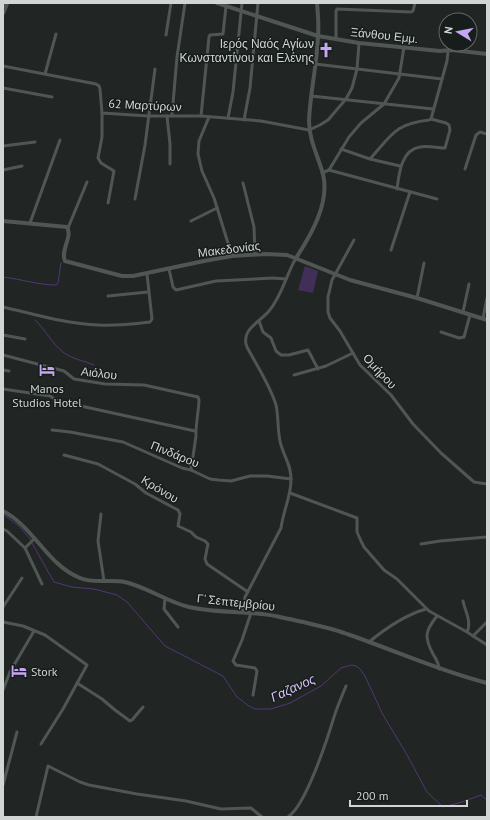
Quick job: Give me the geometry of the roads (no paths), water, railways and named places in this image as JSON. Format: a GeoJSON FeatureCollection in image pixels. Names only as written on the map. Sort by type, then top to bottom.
{"type":"FeatureCollection","features":[{"type":"Feature","properties":{"kind":"main road"},"geometry":{"type":"LineString","coordinates":[[3,13],[7,3]]}},
{"type":"Feature","properties":{"kind":"street"},"geometry":{"type":"LineString","coordinates":[[166,35],[171,3]]}},
{"type":"Feature","properties":{"kind":"street"},"geometry":{"type":"LineString","coordinates":[[172,115],[177,57],[185,3]]}},
{"type":"Feature","properties":{"kind":"street","name":"Ξάνθου Εμμ."},"geometry":{"type":"LineString","coordinates":[[217,3],[318,36],[336,40],[438,50]]}},
{"type":"Feature","properties":{"kind":"street"},"geometry":{"type":"LineString","coordinates":[[228,118],[233,92],[242,3]]}},
{"type":"Feature","properties":{"kind":"street"},"geometry":{"type":"LineString","coordinates":[[244,120],[250,88],[258,3]]}},
{"type":"Feature","properties":{"kind":"street"},"geometry":{"type":"LineString","coordinates":[[242,612],[244,600],[280,530],[290,493],[290,466],[279,438],[278,418],[274,399],[244,340],[247,332],[275,304],[296,258],[311,234],[318,219],[324,191],[322,173],[309,130],[311,96],[318,36],[318,3]]}},
{"type":"Feature","properties":{"kind":"street"},"geometry":{"type":"LineString","coordinates":[[336,40],[337,9],[409,12],[413,11],[415,3]]}},
{"type":"Feature","properties":{"kind":"street"},"geometry":{"type":"LineString","coordinates":[[201,116],[209,37],[210,35],[223,34],[226,6]]}},
{"type":"Feature","properties":{"kind":"street"},"geometry":{"type":"LineString","coordinates":[[45,74],[56,34]]}},
{"type":"Feature","properties":{"kind":"street"},"geometry":{"type":"LineString","coordinates":[[309,130],[328,120],[346,99],[352,88],[357,69],[360,43]]}},
{"type":"Feature","properties":{"kind":"street"},"geometry":{"type":"LineString","coordinates":[[322,173],[329,170],[349,137],[361,124],[384,104],[399,78],[404,47]]}},
{"type":"Feature","properties":{"kind":"street"},"geometry":{"type":"LineString","coordinates":[[431,118],[448,61],[448,52]]}},
{"type":"Feature","properties":{"kind":"street","name":"Ξάνθου Εμμ."},"geometry":{"type":"LineString","coordinates":[[468,52],[487,54]]}},
{"type":"Feature","properties":{"kind":"street"},"geometry":{"type":"LineString","coordinates":[[315,64],[442,79]]}},
{"type":"Feature","properties":{"kind":"street","name":"62 Μαρτύρων"},"geometry":{"type":"LineString","coordinates":[[3,66],[91,83],[99,86],[102,112],[148,116],[201,116],[267,121],[309,130]]}},
{"type":"Feature","properties":{"kind":"street"},"geometry":{"type":"LineString","coordinates":[[135,199],[155,69]]}},
{"type":"Feature","properties":{"kind":"street"},"geometry":{"type":"LineString","coordinates":[[3,88],[52,97]]}},
{"type":"Feature","properties":{"kind":"street"},"geometry":{"type":"LineString","coordinates":[[311,96],[433,109]]}},
{"type":"Feature","properties":{"kind":"street"},"geometry":{"type":"LineString","coordinates":[[102,112],[102,137],[98,158],[101,163],[114,171],[108,203]]}},
{"type":"Feature","properties":{"kind":"street"},"geometry":{"type":"LineString","coordinates":[[167,116],[170,144],[170,164]]}},
{"type":"Feature","properties":{"kind":"street"},"geometry":{"type":"LineString","coordinates":[[209,117],[199,142],[198,154],[202,171],[212,192],[232,256]]}},
{"type":"Feature","properties":{"kind":"street"},"geometry":{"type":"LineString","coordinates":[[370,159],[398,129],[412,122],[429,120],[431,118],[449,125],[450,130],[445,148],[423,146],[410,152],[400,166],[397,189]]}},
{"type":"Feature","properties":{"kind":"street"},"geometry":{"type":"LineString","coordinates":[[465,169],[476,135],[480,132],[487,134]]}},
{"type":"Feature","properties":{"kind":"street"},"geometry":{"type":"LineString","coordinates":[[30,223],[60,140]]}},
{"type":"Feature","properties":{"kind":"street"},"geometry":{"type":"LineString","coordinates":[[3,146],[36,142]]}},
{"type":"Feature","properties":{"kind":"street"},"geometry":{"type":"LineString","coordinates":[[341,149],[370,159],[400,166]]}},
{"type":"Feature","properties":{"kind":"street"},"geometry":{"type":"LineString","coordinates":[[3,170],[22,166]]}},
{"type":"Feature","properties":{"kind":"street"},"geometry":{"type":"LineString","coordinates":[[329,170],[437,199]]}},
{"type":"Feature","properties":{"kind":"street"},"geometry":{"type":"LineString","coordinates":[[3,221],[68,228],[87,182]]}},
{"type":"Feature","properties":{"kind":"street"},"geometry":{"type":"LineString","coordinates":[[243,182],[254,232],[255,254]]}},
{"type":"Feature","properties":{"kind":"street"},"geometry":{"type":"LineString","coordinates":[[391,250],[410,192]]}},
{"type":"Feature","properties":{"kind":"street"},"geometry":{"type":"LineString","coordinates":[[191,221],[217,208]]}},
{"type":"Feature","properties":{"kind":"street","name":"Μακεδονίας"},"geometry":{"type":"LineString","coordinates":[[68,228],[64,254],[65,260],[127,276],[146,274],[232,256],[255,254],[289,255],[334,274],[364,284],[417,298],[485,319]]}},
{"type":"Feature","properties":{"kind":"street","name":"Ομήρου"},"geometry":{"type":"LineString","coordinates":[[354,240],[334,274],[328,294],[328,314],[362,368],[386,390],[408,418],[441,453],[474,482],[487,484]]}},
{"type":"Feature","properties":{"kind":"street"},"geometry":{"type":"LineString","coordinates":[[417,298],[424,263]]}},
{"type":"Feature","properties":{"kind":"street"},"geometry":{"type":"LineString","coordinates":[[169,269],[173,287],[176,290],[216,281],[273,278],[286,279]]}},
{"type":"Feature","properties":{"kind":"street"},"geometry":{"type":"LineString","coordinates":[[3,307],[91,325],[116,325],[152,321],[146,274]]}},
{"type":"Feature","properties":{"kind":"street"},"geometry":{"type":"LineString","coordinates":[[464,312],[469,284]]}},
{"type":"Feature","properties":{"kind":"street"},"geometry":{"type":"LineString","coordinates":[[108,296],[148,292]]}},
{"type":"Feature","properties":{"kind":"street"},"geometry":{"type":"LineString","coordinates":[[485,319],[487,298]]}},
{"type":"Feature","properties":{"kind":"street"},"geometry":{"type":"LineString","coordinates":[[441,332],[459,338],[464,337],[470,314]]}},
{"type":"Feature","properties":{"kind":"street"},"geometry":{"type":"LineString","coordinates":[[259,321],[263,332],[271,338],[279,353],[285,356],[308,350],[318,369]]}},
{"type":"Feature","properties":{"kind":"street"},"geometry":{"type":"LineString","coordinates":[[3,335],[25,339]]}},
{"type":"Feature","properties":{"kind":"street"},"geometry":{"type":"LineString","coordinates":[[294,375],[333,364],[353,353]]}},
{"type":"Feature","properties":{"kind":"street","name":"Αιόλου"},"geometry":{"type":"LineString","coordinates":[[3,355],[64,371],[74,379],[105,384],[144,386],[198,397],[198,426],[195,432]]}},
{"type":"Feature","properties":{"kind":"street"},"geometry":{"type":"LineString","coordinates":[[3,370],[9,371]]}},
{"type":"Feature","properties":{"kind":"street"},"geometry":{"type":"LineString","coordinates":[[3,388],[50,396],[58,401],[195,432],[196,436],[191,470]]}},
{"type":"Feature","properties":{"kind":"street","name":"Πινδάρου"},"geometry":{"type":"LineString","coordinates":[[52,430],[123,442],[182,468],[191,470],[206,478],[228,481],[250,476],[267,476],[291,479]]}},
{"type":"Feature","properties":{"kind":"street","name":"Κρόνου"},"geometry":{"type":"LineString","coordinates":[[64,455],[98,464],[135,484],[145,493],[178,510],[180,514],[178,526],[191,532],[196,537],[208,544],[205,559],[207,564],[248,592]]}},
{"type":"Feature","properties":{"kind":"street"},"geometry":{"type":"LineString","coordinates":[[290,493],[357,518],[358,535],[364,547],[384,570],[397,579],[426,609],[487,645]]}},
{"type":"Feature","properties":{"kind":"street","name":"Γ' Σεπτεμβρίου"},"geometry":{"type":"LineString","coordinates":[[3,511],[22,524],[57,563],[71,574],[88,581],[121,582],[130,584],[184,606],[198,609],[277,616],[334,630],[487,684]]}},
{"type":"Feature","properties":{"kind":"street"},"geometry":{"type":"LineString","coordinates":[[101,514],[98,541],[104,581]]}},
{"type":"Feature","properties":{"kind":"street"},"geometry":{"type":"LineString","coordinates":[[3,528],[26,547],[42,584]]}},
{"type":"Feature","properties":{"kind":"street"},"geometry":{"type":"LineString","coordinates":[[421,544],[487,537]]}},
{"type":"Feature","properties":{"kind":"street"},"geometry":{"type":"LineString","coordinates":[[26,547],[34,539]]}},
{"type":"Feature","properties":{"kind":"street"},"geometry":{"type":"LineString","coordinates":[[3,607],[22,578]]}},
{"type":"Feature","properties":{"kind":"street"},"geometry":{"type":"LineString","coordinates":[[165,598],[164,609],[178,627]]}},
{"type":"Feature","properties":{"kind":"street"},"geometry":{"type":"LineString","coordinates":[[462,601],[469,622],[466,632]]}},
{"type":"Feature","properties":{"kind":"street"},"geometry":{"type":"LineString","coordinates":[[369,642],[396,623],[414,613],[426,609]]}},
{"type":"Feature","properties":{"kind":"street"},"geometry":{"type":"LineString","coordinates":[[251,613],[233,663],[236,665],[256,668],[253,695]]}},
{"type":"Feature","properties":{"kind":"street"},"geometry":{"type":"LineString","coordinates":[[437,616],[427,630],[427,634],[429,645],[439,668]]}},
{"type":"Feature","properties":{"kind":"street"},"geometry":{"type":"LineString","coordinates":[[3,622],[23,626],[54,641],[87,666],[42,744]]}},
{"type":"Feature","properties":{"kind":"street"},"geometry":{"type":"LineString","coordinates":[[473,636],[487,622]]}},
{"type":"Feature","properties":{"kind":"street"},"geometry":{"type":"LineString","coordinates":[[3,690],[10,672],[34,631]]}},
{"type":"Feature","properties":{"kind":"street"},"geometry":{"type":"LineString","coordinates":[[77,683],[102,699],[130,721],[143,707]]}},
{"type":"Feature","properties":{"kind":"street"},"geometry":{"type":"LineString","coordinates":[[288,817],[297,808],[305,791],[326,741],[346,686]]}},
{"type":"Feature","properties":{"kind":"street"},"geometry":{"type":"LineString","coordinates":[[3,785],[17,732]]}},
{"type":"Feature","properties":{"kind":"street"},"geometry":{"type":"LineString","coordinates":[[36,817],[48,766],[89,785],[180,800],[221,809],[252,808],[262,817]]}},
{"type":"Feature","properties":{"kind":"waterway"},"geometry":{"type":"LineString","coordinates":[[3,277],[56,285],[58,283],[61,263]]}},
{"type":"Feature","properties":{"kind":"waterway"},"geometry":{"type":"LineString","coordinates":[[35,320],[64,353],[94,365]]}},
{"type":"Feature","properties":{"kind":"waterway","name":"Γαζανος"},"geometry":{"type":"LineString","coordinates":[[3,514],[19,526],[31,540]]}},
{"type":"Feature","properties":{"kind":"waterway","name":"Γαζανος"},"geometry":{"type":"LineString","coordinates":[[32,543],[54,582],[72,587],[94,589],[117,595],[127,602],[165,646],[223,676],[237,697],[255,709],[271,709],[290,703],[321,686],[341,668],[351,665],[356,666],[365,676],[383,715],[427,792],[443,807],[481,795],[487,800]]}},
{"type":"Feature","properties":{"kind":"place","name":"Ιερός Ναός Αγίων Κωνσταντίνου και Ελένης"},"geometry":{"type":"Point","coordinates":[326,50]}},
{"type":"Feature","properties":{"kind":"place","name":"Manos Studios Hotel"},"geometry":{"type":"Point","coordinates":[47,370]}},
{"type":"Feature","properties":{"kind":"place","name":"Stork"},"geometry":{"type":"Point","coordinates":[19,671]}}]}
